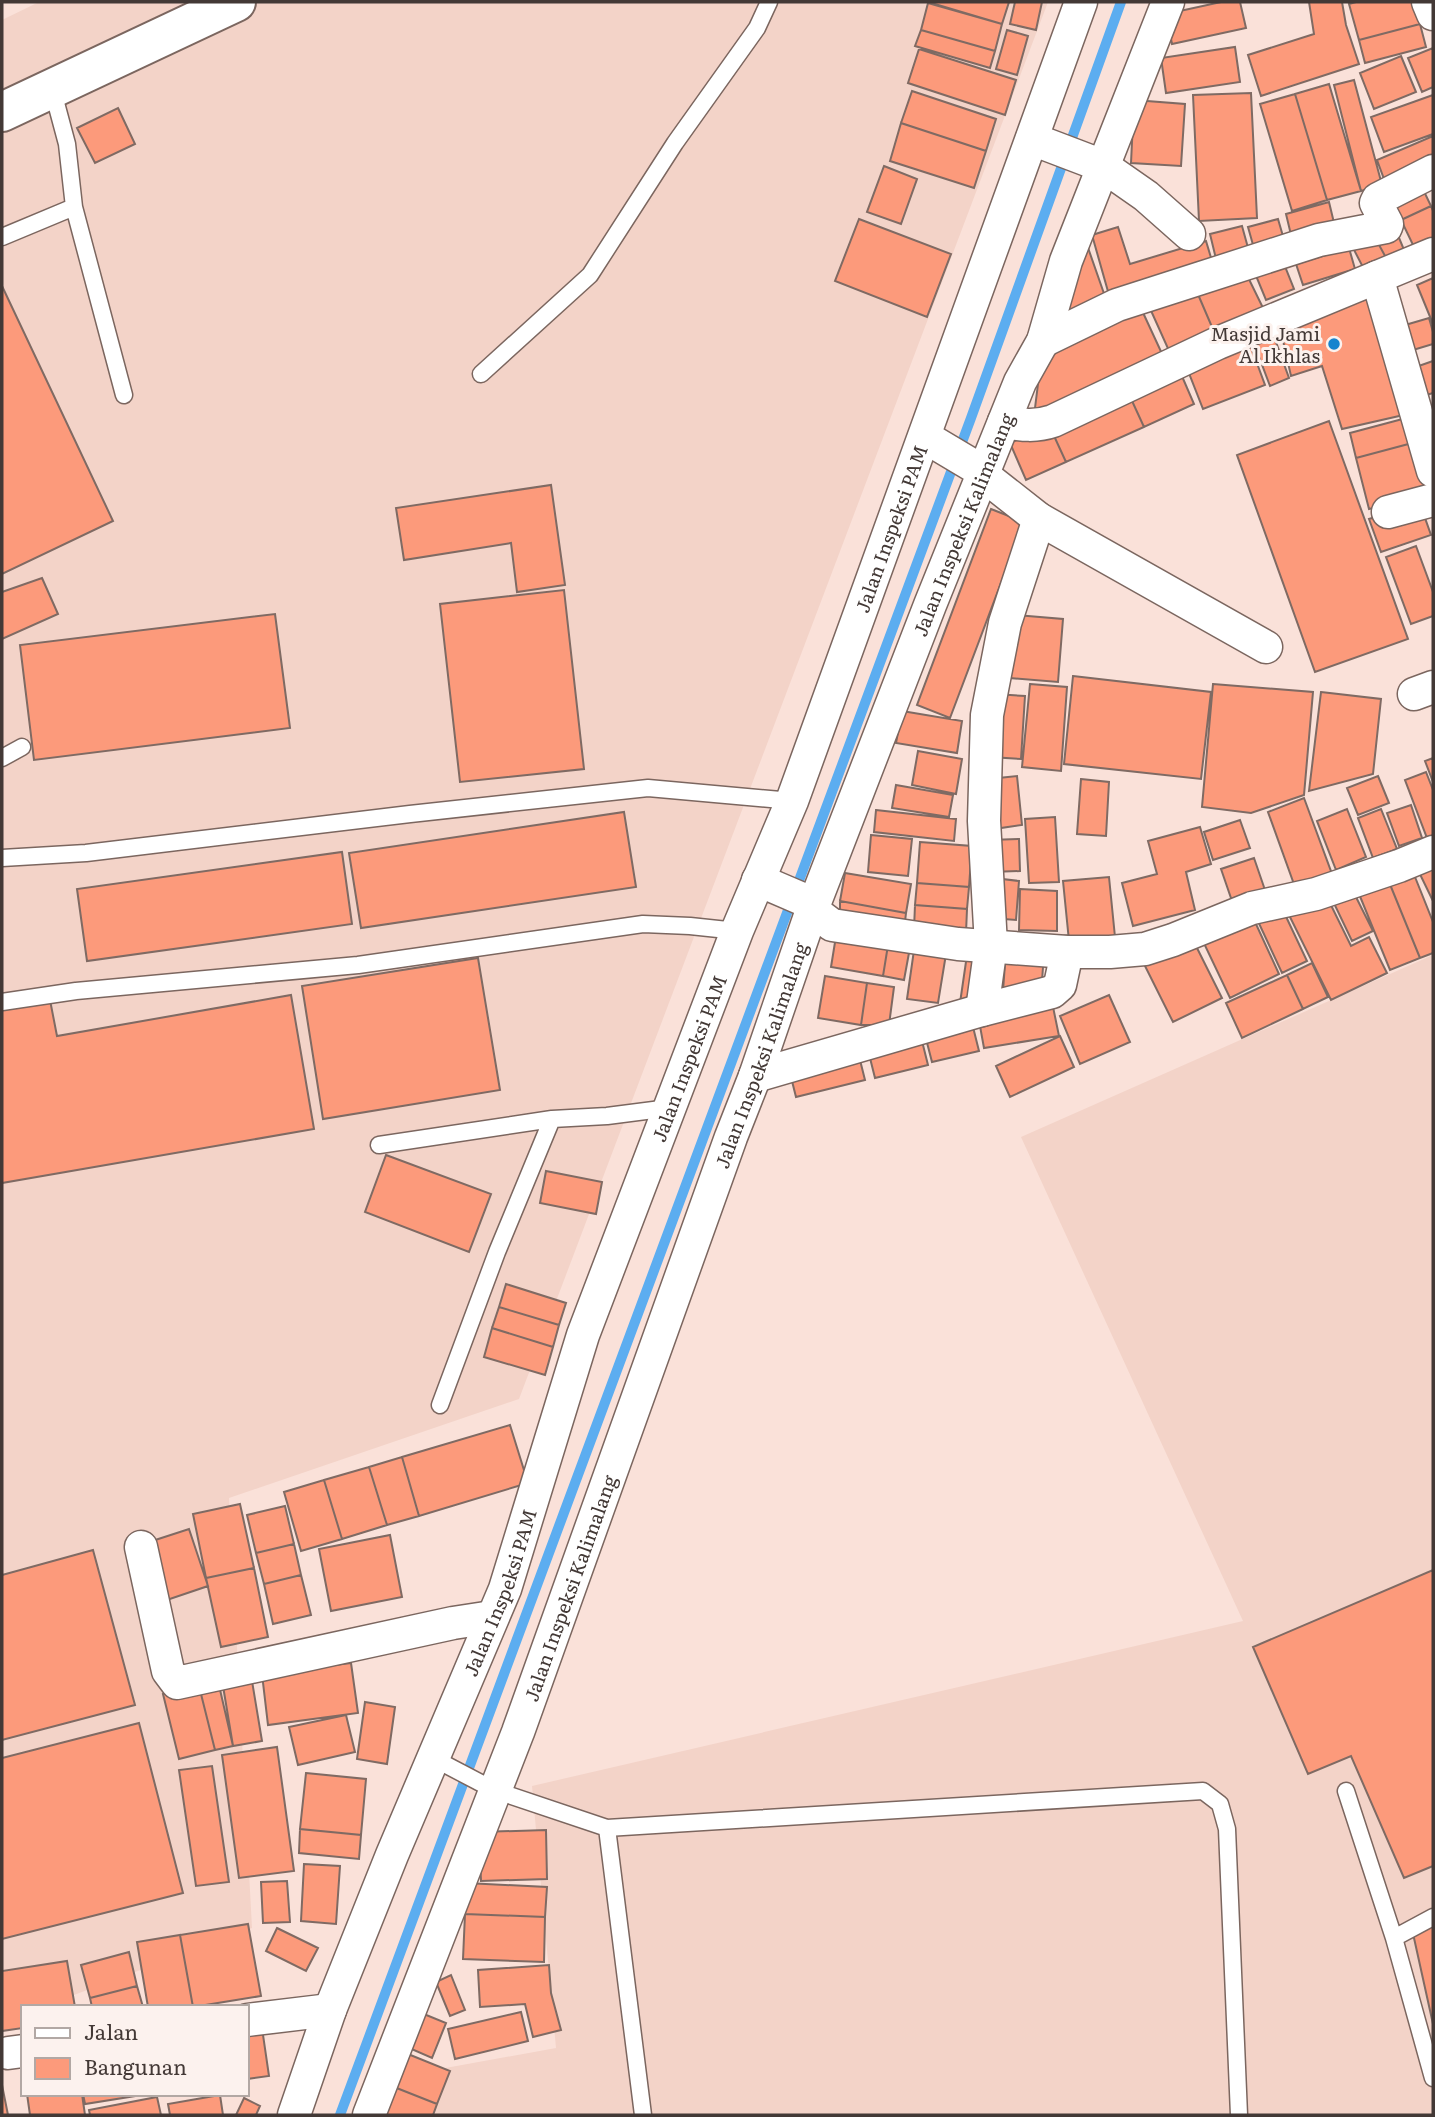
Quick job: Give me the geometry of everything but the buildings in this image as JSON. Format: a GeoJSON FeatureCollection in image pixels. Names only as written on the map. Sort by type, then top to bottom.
{"type":"FeatureCollection","features":[{"type":"Feature","properties":{"kind":"highway"},"geometry":{"type":"LineString","coordinates":[[2,111],[236,2]]}},
{"type":"Feature","properties":{"kind":"street","name":"Jalan Inspeksi PAM"},"geometry":{"type":"LineString","coordinates":[[294,2115],[330,2010],[505,1589],[583,1335],[737,931],[761,881],[933,441],[1039,141],[1081,2]]}},
{"type":"Feature","properties":{"kind":"street","name":"Jalan Inspeksi Kalimalang"},"geometry":{"type":"LineString","coordinates":[[369,2115],[489,1787],[518,1732],[755,1076],[810,906],[930,605],[980,471],[1020,382],[1043,341],[1098,164],[1168,2]]}},
{"type":"Feature","properties":{"kind":"street"},"geometry":{"type":"LineString","coordinates":[[1428,2],[1433,14]]}},
{"type":"Feature","properties":{"kind":"street"},"geometry":{"type":"LineString","coordinates":[[1039,141],[1098,164],[1146,197],[1189,234]]}},
{"type":"Feature","properties":{"kind":"street"},"geometry":{"type":"LineString","coordinates":[[1043,341],[1117,305],[1319,240],[1386,227],[1378,199],[1433,171]]}},
{"type":"Feature","properties":{"kind":"street"},"geometry":{"type":"LineString","coordinates":[[1004,422],[1042,425],[1053,421],[1219,343],[1433,254]]}},
{"type":"Feature","properties":{"kind":"street"},"geometry":{"type":"LineString","coordinates":[[1377,277],[1426,420],[1433,471]]}},
{"type":"Feature","properties":{"kind":"street"},"geometry":{"type":"LineString","coordinates":[[933,441],[980,471],[1039,519],[1266,647]]}},
{"type":"Feature","properties":{"kind":"street"},"geometry":{"type":"LineString","coordinates":[[1388,512],[1433,500]]}},
{"type":"Feature","properties":{"kind":"street"},"geometry":{"type":"LineString","coordinates":[[982,1010],[991,945],[984,821],[987,715],[1005,623],[1039,519]]}},
{"type":"Feature","properties":{"kind":"street"},"geometry":{"type":"LineString","coordinates":[[761,881],[810,906],[832,925],[890,932],[943,943],[1067,952],[1111,952],[1145,949],[1252,908],[1317,894],[1433,852]]}},
{"type":"Feature","properties":{"kind":"street"},"geometry":{"type":"LineString","coordinates":[[755,1076],[1052,992],[1060,985],[1067,952]]}},
{"type":"Feature","properties":{"kind":"street"},"geometry":{"type":"LineString","coordinates":[[141,1547],[167,1671],[177,1683],[453,1623],[492,1618]]}},
{"type":"Feature","properties":{"kind":"street"},"geometry":{"type":"LineString","coordinates":[[248,2020],[330,2010]]}},
{"type":"Feature","properties":{"kind":"lane"},"geometry":{"type":"LineString","coordinates":[[481,374],[590,275],[675,143],[758,28],[769,2]]}},
{"type":"Feature","properties":{"kind":"lane"},"geometry":{"type":"LineString","coordinates":[[52,88],[67,144],[74,207],[124,395]]}},
{"type":"Feature","properties":{"kind":"lane"},"geometry":{"type":"LineString","coordinates":[[2,237],[74,207]]}},
{"type":"Feature","properties":{"kind":"lane"},"geometry":{"type":"LineString","coordinates":[[2,758],[22,747]]}},
{"type":"Feature","properties":{"kind":"lane"},"geometry":{"type":"LineString","coordinates":[[2,858],[86,853],[648,789],[792,801]]}},
{"type":"Feature","properties":{"kind":"lane"},"geometry":{"type":"LineString","coordinates":[[2,1002],[76,991],[358,965],[643,924],[737,931]]}},
{"type":"Feature","properties":{"kind":"lane"},"geometry":{"type":"LineString","coordinates":[[379,1145],[552,1119],[669,1108]]}},
{"type":"Feature","properties":{"kind":"lane"},"geometry":{"type":"LineString","coordinates":[[440,1405],[497,1252],[552,1119]]}},
{"type":"Feature","properties":{"kind":"lane"},"geometry":{"type":"LineString","coordinates":[[436,1760],[489,1787],[607,1828],[1203,1791],[1220,1804],[1227,1829],[1239,2115]]}},
{"type":"Feature","properties":{"kind":"lane"},"geometry":{"type":"LineString","coordinates":[[1346,1791],[1394,1938],[1433,2078]]}},
{"type":"Feature","properties":{"kind":"lane"},"geometry":{"type":"LineString","coordinates":[[607,1828],[643,2115]]}},
{"type":"Feature","properties":{"kind":"lane"},"geometry":{"type":"LineString","coordinates":[[1394,1938],[1433,1917]]}},
{"type":"Feature","properties":{"kind":"shaded area"},"geometry":{"type":"Polygon","coordinates":[[[39,2],[1048,2],[519,1399],[229,1498],[252,1928],[47,2005],[21,2005],[21,2015],[2,2022],[2,20],[39,2]]]}},
{"type":"Feature","properties":{"kind":"shaded area"},"geometry":{"type":"Polygon","coordinates":[[[1433,955],[1433,2115],[424,2115],[440,2069],[556,2048],[532,1786],[1243,1621],[1021,1137],[1433,955]]]}},
{"type":"Feature","properties":{"kind":"waterway"},"geometry":{"type":"LineString","coordinates":[[340,2115],[971,418],[1121,2]]}},
{"type":"Feature","properties":{"kind":"place","name":"Masjid Jami Al Ikhlas"},"geometry":{"type":"Point","coordinates":[1334,344]}}]}
